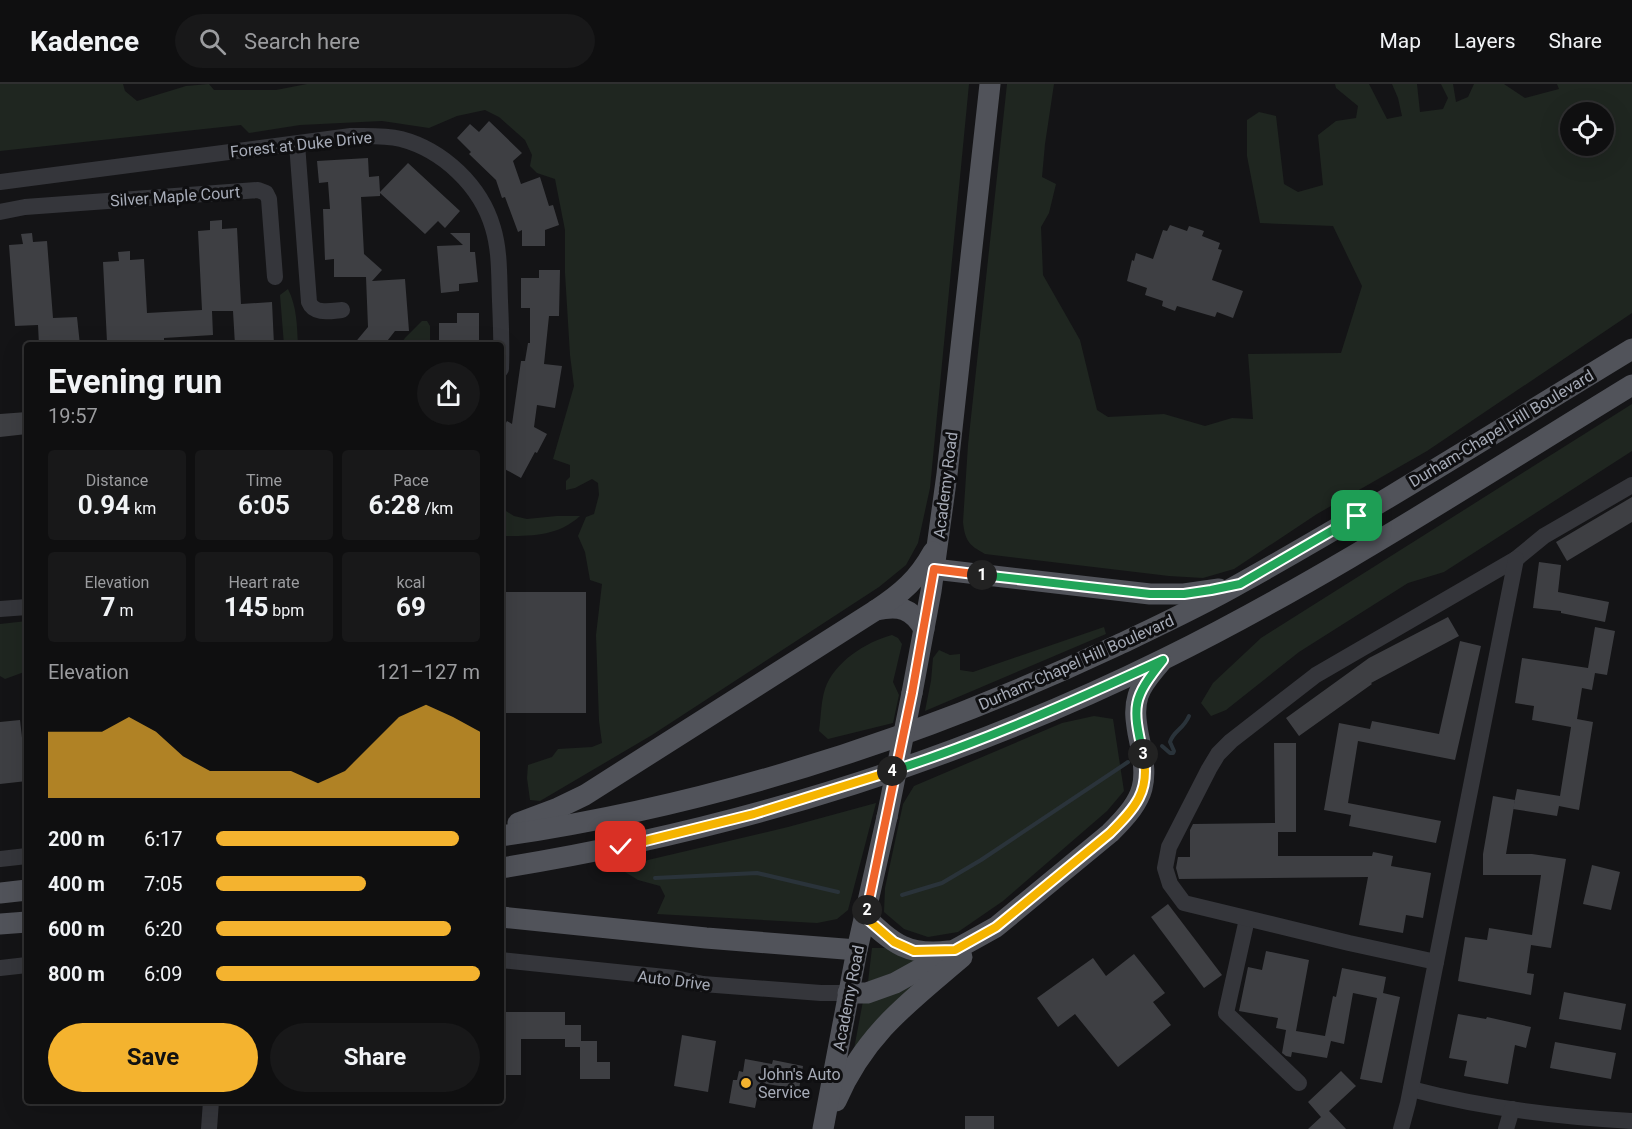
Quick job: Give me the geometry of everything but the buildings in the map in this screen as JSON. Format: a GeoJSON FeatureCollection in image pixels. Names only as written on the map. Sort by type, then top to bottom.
{"type":"FeatureCollection","features":[{"type":"Feature","properties":{"kind":"main road","name":"Academy Road"},"geometry":{"type":"LineString","coordinates":[[823,1129],[848,993],[912,693],[934,569],[990,84]]}},
{"type":"Feature","properties":{"kind":"main road","name":"Durham-Chapel Hill Boulevard"},"geometry":{"type":"LineString","coordinates":[[504,835],[601,819],[696,797],[812,765],[970,710],[1074,666],[1240,584],[1632,350]]}},
{"type":"Feature","properties":{"kind":"main road","name":"Durham-Chapel Hill Boulevard"},"geometry":{"type":"LineString","coordinates":[[504,867],[621,847],[682,833],[825,793],[910,766],[1072,702],[1163,660],[1316,577],[1632,385]]}},
{"type":"Feature","properties":{"kind":"main road"},"geometry":{"type":"LineString","coordinates":[[504,827],[546,813],[585,795],[876,610],[921,573],[937,547]]}},
{"type":"Feature","properties":{"kind":"main road"},"geometry":{"type":"LineString","coordinates":[[934,569],[1150,594],[1184,594],[1240,584]]}},
{"type":"Feature","properties":{"kind":"main road"},"geometry":{"type":"LineString","coordinates":[[876,610],[896,607],[906,610],[918,618],[924,629]]}},
{"type":"Feature","properties":{"kind":"main road"},"geometry":{"type":"LineString","coordinates":[[823,1129],[852,1069],[874,1037],[904,1006],[1110,833],[1136,803],[1144,786],[1144,761],[1135,719],[1136,706],[1141,689],[1163,660]]}},
{"type":"Feature","properties":{"kind":"main road"},"geometry":{"type":"LineString","coordinates":[[0,893],[24,890]]}},
{"type":"Feature","properties":{"kind":"main road"},"geometry":{"type":"LineString","coordinates":[[504,917],[706,938],[857,950]]}},
{"type":"Feature","properties":{"kind":"main road"},"geometry":{"type":"LineString","coordinates":[[865,917],[894,942],[914,951],[955,950]]}},
{"type":"Feature","properties":{"kind":"main road"},"geometry":{"type":"LineString","coordinates":[[0,924],[24,922]]}},
{"type":"Feature","properties":{"kind":"main road"},"geometry":{"type":"LineString","coordinates":[[848,993],[867,993],[895,983],[996,927]]}},
{"type":"Feature","properties":{"kind":"street","name":"Forest at Duke Drive"},"geometry":{"type":"LineString","coordinates":[[0,182],[351,136],[378,136],[401,140],[424,148],[445,161],[469,184],[489,217],[498,252],[500,342]]}},
{"type":"Feature","properties":{"kind":"street"},"geometry":{"type":"LineString","coordinates":[[297,144],[309,302],[316,310],[342,310]]}},
{"type":"Feature","properties":{"kind":"street","name":"Silver Maple Court"},"geometry":{"type":"LineString","coordinates":[[0,212],[25,207],[258,190],[266,193],[269,199],[275,277]]}},
{"type":"Feature","properties":{"kind":"street"},"geometry":{"type":"LineString","coordinates":[[1437,962],[1184,903],[1170,884],[1165,868],[1169,847],[1218,754],[1258,719],[1316,675],[1516,559],[1544,536],[1632,484]]}},
{"type":"Feature","properties":{"kind":"street"},"geometry":{"type":"LineString","coordinates":[[1401,1129],[1437,962],[1516,559]]}},
{"type":"Feature","properties":{"kind":"street"},"geometry":{"type":"LineString","coordinates":[[0,609],[24,607]]}},
{"type":"Feature","properties":{"kind":"street"},"geometry":{"type":"LineString","coordinates":[[0,859],[24,856]]}},
{"type":"Feature","properties":{"kind":"street"},"geometry":{"type":"LineString","coordinates":[[1247,919],[1226,1013],[1299,1083]]}},
{"type":"Feature","properties":{"kind":"street","name":"Auto Drive"},"geometry":{"type":"LineString","coordinates":[[504,960],[675,978],[703,984],[848,993]]}},
{"type":"Feature","properties":{"kind":"street"},"geometry":{"type":"LineString","coordinates":[[0,968],[24,965]]}},
{"type":"Feature","properties":{"kind":"street"},"geometry":{"type":"LineString","coordinates":[[1411,1089],[1512,1109],[1582,1118],[1632,1121]]}},
{"type":"Feature","properties":{"kind":"street"},"geometry":{"type":"LineString","coordinates":[[209,1129],[211,1104]]}},
{"type":"Feature","properties":{"kind":"street"},"geometry":{"type":"LineString","coordinates":[[1506,1129],[1512,1109]]}},
{"type":"Feature","properties":{"kind":"shaded area"},"geometry":{"type":"Polygon","coordinates":[[[0,84],[123,84],[125,91],[137,101],[186,86],[209,84],[214,90],[276,90],[307,84],[969,84],[930,488],[918,543],[906,565],[879,587],[652,735],[540,801],[530,800],[528,765],[552,757],[558,749],[592,747],[602,743],[596,635],[602,584],[590,580],[585,552],[578,536],[586,517],[594,514],[599,495],[598,483],[592,479],[566,490],[566,481],[570,477],[570,465],[553,459],[574,386],[565,273],[565,230],[555,179],[537,173],[530,166],[532,155],[525,140],[499,117],[485,110],[457,116],[429,128],[382,121],[300,125],[249,133],[241,125],[0,151],[0,84]]]}},
{"type":"Feature","properties":{"kind":"shaded area"},"geometry":{"type":"Polygon","coordinates":[[[1007,84],[1054,84],[1042,177],[1056,184],[1049,213],[1041,227],[1043,275],[1080,340],[1097,410],[1108,417],[1164,414],[1205,426],[1232,418],[1253,419],[1248,354],[1341,353],[1362,286],[1333,226],[1260,223],[1247,156],[1247,120],[1259,112],[1276,116],[1284,184],[1298,192],[1323,185],[1318,135],[1336,121],[1356,118],[1358,106],[1336,88],[1335,84],[1369,84],[1387,119],[1402,116],[1392,84],[1417,84],[1420,112],[1443,109],[1448,98],[1441,84],[1453,84],[1456,102],[1468,97],[1474,84],[1504,84],[1525,98],[1559,89],[1557,84],[1632,84],[1632,313],[1427,451],[1317,514],[1234,569],[1203,578],[985,554],[969,542],[963,522],[968,445],[1007,84]]]}},
{"type":"Feature","properties":{"kind":"shaded area"},"geometry":{"type":"Polygon","coordinates":[[[288,289],[295,310],[298,342],[284,342],[280,295],[288,289]]]}},
{"type":"Feature","properties":{"kind":"shaded area"},"geometry":{"type":"Polygon","coordinates":[[[422,321],[427,321],[430,326],[430,342],[402,342],[422,321]]]}},
{"type":"Feature","properties":{"kind":"shaded area"},"geometry":{"type":"Polygon","coordinates":[[[1632,404],[1632,451],[1444,572],[1408,583],[1299,652],[1226,710],[1211,716],[1201,703],[1213,683],[1261,638],[1632,404]]]}},
{"type":"Feature","properties":{"kind":"shaded area"},"geometry":{"type":"Polygon","coordinates":[[[504,510],[514,516],[527,519],[580,516],[553,532],[504,536],[504,510]]]}},
{"type":"Feature","properties":{"kind":"shaded area"},"geometry":{"type":"Polygon","coordinates":[[[24,621],[24,672],[5,679],[0,676],[0,624],[24,621]]]}},
{"type":"Feature","properties":{"kind":"shaded area"},"geometry":{"type":"Polygon","coordinates":[[[1104,627],[1106,634],[925,711],[933,658],[939,650],[950,655],[960,654],[960,670],[973,672],[1104,627]]]}},
{"type":"Feature","properties":{"kind":"shaded area"},"geometry":{"type":"Polygon","coordinates":[[[892,635],[902,644],[893,682],[899,695],[893,723],[828,739],[819,731],[823,699],[829,679],[852,654],[892,635]]]}},
{"type":"Feature","properties":{"kind":"shaded area"},"geometry":{"type":"Polygon","coordinates":[[[1094,716],[1113,719],[1124,791],[1107,811],[1003,901],[958,932],[928,937],[904,929],[884,912],[885,888],[903,804],[914,786],[1062,723],[1094,716]]]}},
{"type":"Feature","properties":{"kind":"shaded area"},"geometry":{"type":"Polygon","coordinates":[[[876,803],[848,910],[837,919],[817,923],[657,914],[665,896],[660,886],[638,880],[625,872],[627,868],[648,860],[788,827],[876,803]]]}},
{"type":"Feature","properties":{"kind":"shaded area"},"geometry":{"type":"Polygon","coordinates":[[[872,948],[894,948],[929,959],[868,982],[872,948]]]}},
{"type":"Feature","properties":{"kind":"shaded area"},"geometry":{"type":"Polygon","coordinates":[[[943,963],[854,1049],[863,1001],[943,963]]]}},
{"type":"Feature","properties":{"kind":"waterway"},"geometry":{"type":"LineString","coordinates":[[1162,746],[1173,753],[1170,742],[1189,716]]}},
{"type":"Feature","properties":{"kind":"waterway"},"geometry":{"type":"LineString","coordinates":[[902,895],[942,883],[981,860],[1128,762]]}},
{"type":"Feature","properties":{"kind":"waterway"},"geometry":{"type":"LineString","coordinates":[[655,878],[757,873],[838,892]]}},
{"type":"Feature","properties":{"kind":"place","name":"John's Auto Service"},"geometry":{"type":"Point","coordinates":[746,1083]}},
{"type":"Feature","properties":{"kind":"route"},"geometry":{"type":"LineString","coordinates":[[621,847],[754,814],[825,793],[910,766],[1072,702],[1163,660],[1137,697],[1135,719],[1144,761],[1144,786],[1126,818],[996,927],[955,950],[914,951],[894,942],[865,917],[887,817],[900,755],[934,569],[1150,594],[1184,594],[1240,584],[1357,516]]}}]}
